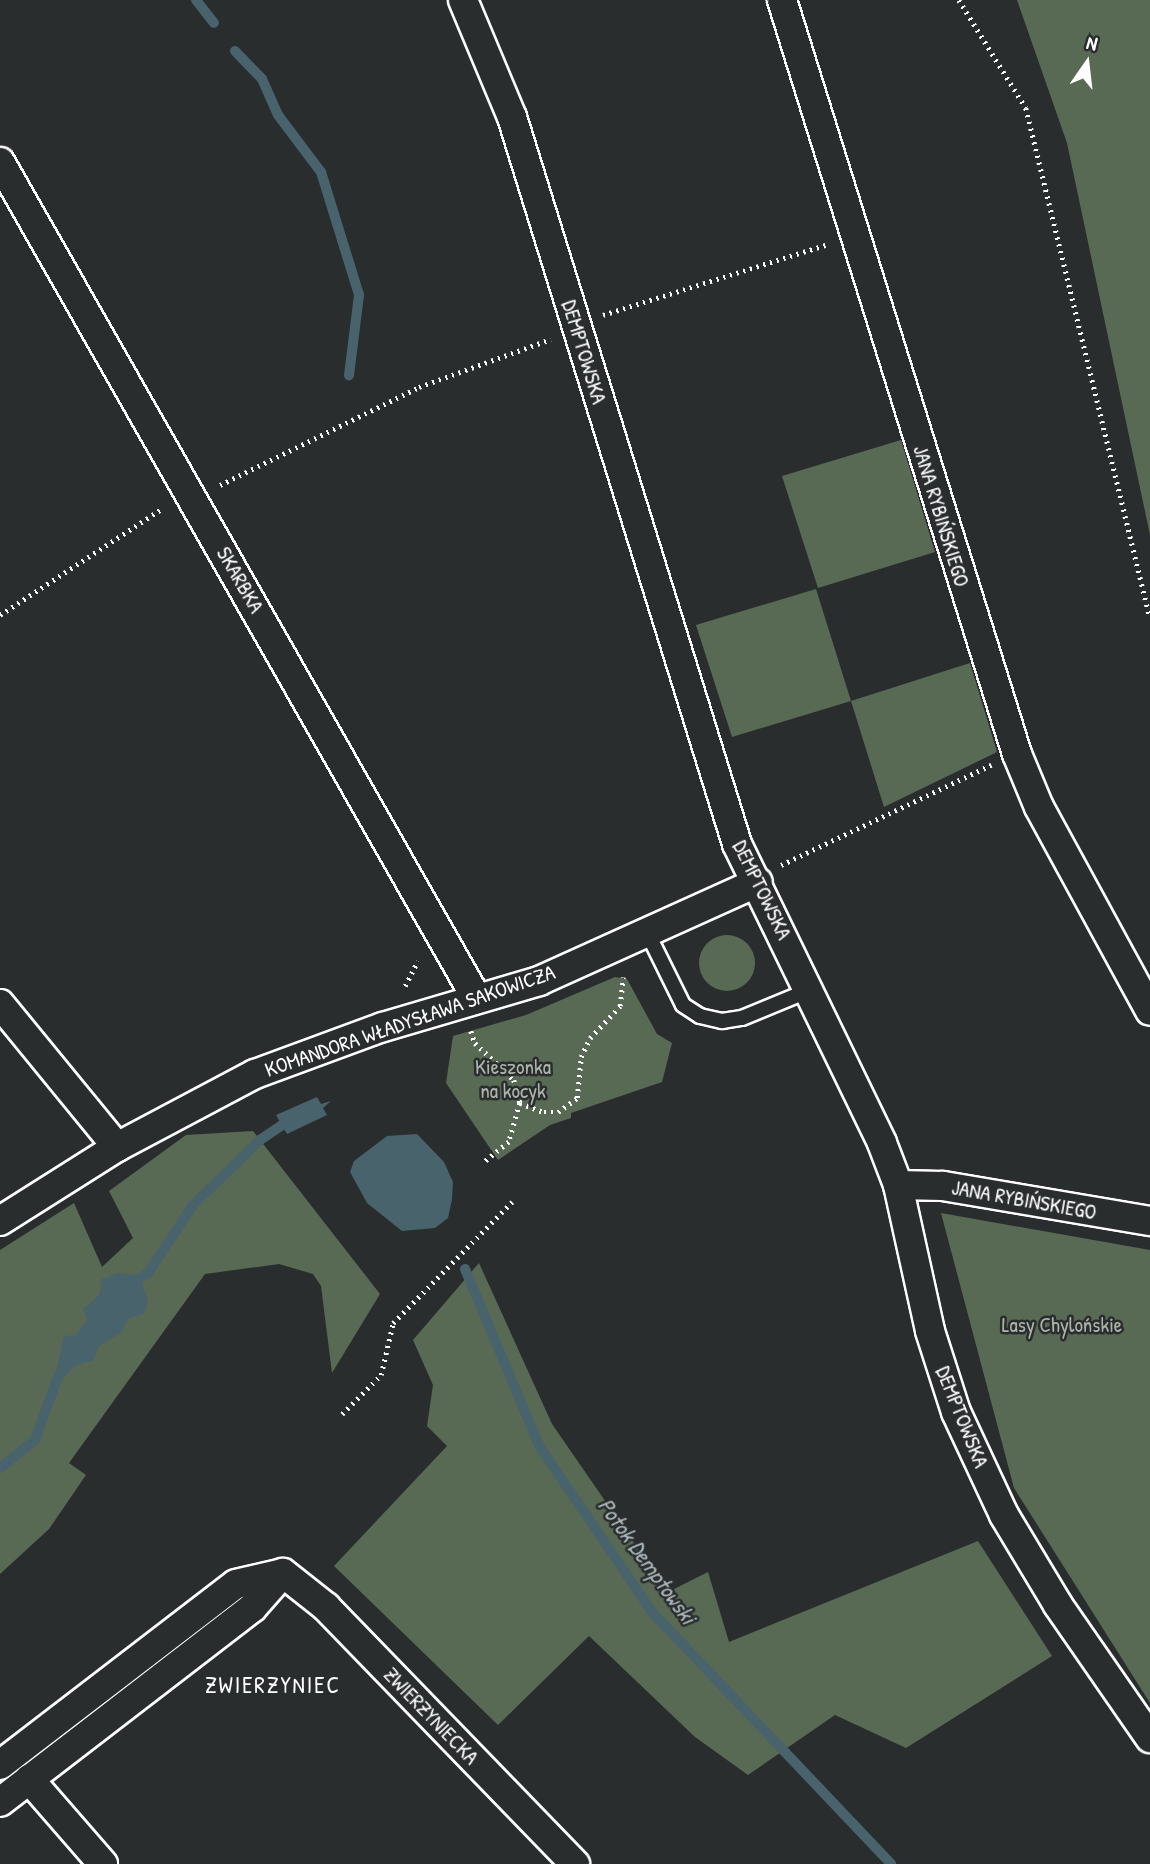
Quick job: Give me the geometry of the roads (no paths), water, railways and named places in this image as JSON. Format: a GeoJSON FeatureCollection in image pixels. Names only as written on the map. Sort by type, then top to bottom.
{"type":"FeatureCollection","features":[{"type":"Feature","properties":{"kind":"street","name":"DEMPTOWSKA"},"geometry":{"type":"LineString","coordinates":[[463,0],[512,117],[737,844],[765,876],[810,990],[898,1185],[930,1331],[956,1412],[1003,1515],[1058,1605],[1150,1738]]}},
{"type":"Feature","properties":{"kind":"street","name":"JANA RYBIŃSKIEGO"},"geometry":{"type":"LineString","coordinates":[[782,0],[1017,754],[1039,807],[1150,1011]]}},
{"type":"Feature","properties":{"kind":"street","name":"SKARBKA"},"geometry":{"type":"LineString","coordinates":[[0,162],[473,1012]]}},
{"type":"Feature","properties":{"kind":"street","name":"KOMANDORA WŁADYSŁAWA SAKOWICZA"},"geometry":{"type":"LineString","coordinates":[[0,1221],[117,1147],[255,1074],[383,1027],[473,1012],[765,876]]}},
{"type":"Feature","properties":{"kind":"street"},"geometry":{"type":"LineString","coordinates":[[0,1004],[117,1147]]}},
{"type":"Feature","properties":{"kind":"street","name":"JANA RYBIŃSKIEGO"},"geometry":{"type":"LineString","coordinates":[[898,1185],[943,1186],[1150,1221]]}},
{"type":"Feature","properties":{"kind":"street"},"geometry":{"type":"LineString","coordinates":[[0,1765],[236,1584],[283,1573]]}},
{"type":"Feature","properties":{"kind":"street"},"geometry":{"type":"LineString","coordinates":[[0,1802],[253,1607],[283,1573]]}},
{"type":"Feature","properties":{"kind":"street","name":"ZWIERZYNIECKA"},"geometry":{"type":"LineString","coordinates":[[283,1573],[326,1607],[575,1864]]}},
{"type":"Feature","properties":{"kind":"street"},"geometry":{"type":"LineString","coordinates":[[29,1779],[103,1864]]}},
{"type":"Feature","properties":{"kind":"lane"},"geometry":{"type":"LineString","coordinates":[[647,932],[677,995],[700,1016],[722,1021],[742,1018],[810,990]]}},
{"type":"Feature","properties":{"kind":"water"},"geometry":{"type":"Polygon","coordinates":[[[317,1097],[321,1104],[331,1101],[323,1108],[327,1115],[287,1134],[276,1115],[317,1097]]]}},
{"type":"Feature","properties":{"kind":"water"},"geometry":{"type":"Polygon","coordinates":[[[417,1134],[444,1162],[453,1182],[452,1199],[448,1218],[435,1228],[402,1231],[367,1203],[350,1172],[354,1161],[387,1136],[417,1134]]]}},
{"type":"Feature","properties":{"kind":"water"},"geometry":{"type":"Polygon","coordinates":[[[118,1273],[139,1275],[148,1301],[144,1314],[129,1318],[121,1333],[99,1346],[93,1361],[76,1365],[52,1390],[64,1336],[75,1335],[87,1320],[83,1309],[99,1295],[102,1279],[118,1273]]]}},
{"type":"Feature","properties":{"kind":"waterway","name":"Potok Demptowski"},"geometry":{"type":"LineString","coordinates":[[196,0],[214,23]]}},
{"type":"Feature","properties":{"kind":"waterway","name":"Potok Demptowski"},"geometry":{"type":"LineString","coordinates":[[235,51],[262,79],[278,115],[321,172],[359,295],[349,375]]}},
{"type":"Feature","properties":{"kind":"waterway"},"geometry":{"type":"LineString","coordinates":[[128,1287],[148,1273],[193,1205],[260,1140],[294,1117]]}},
{"type":"Feature","properties":{"kind":"waterway","name":"Potok Demptowski"},"geometry":{"type":"LineString","coordinates":[[465,1269],[540,1447],[653,1613],[891,1864]]}},
{"type":"Feature","properties":{"kind":"waterway"},"geometry":{"type":"LineString","coordinates":[[0,1468],[35,1440],[58,1376]]}},
{"type":"Feature","properties":{"kind":"district","name":"ZWIERZYNIEC"},"geometry":{"type":"Point","coordinates":[273,1685]}},
{"type":"Feature","properties":{"kind":"park label","name":"Kieszonka na kocyk"},"geometry":{"type":"Point","coordinates":[513,1079]}},
{"type":"Feature","properties":{"kind":"park label","name":"Lasy Chylońskie"},"geometry":{"type":"Point","coordinates":[1062,1325]}}]}
